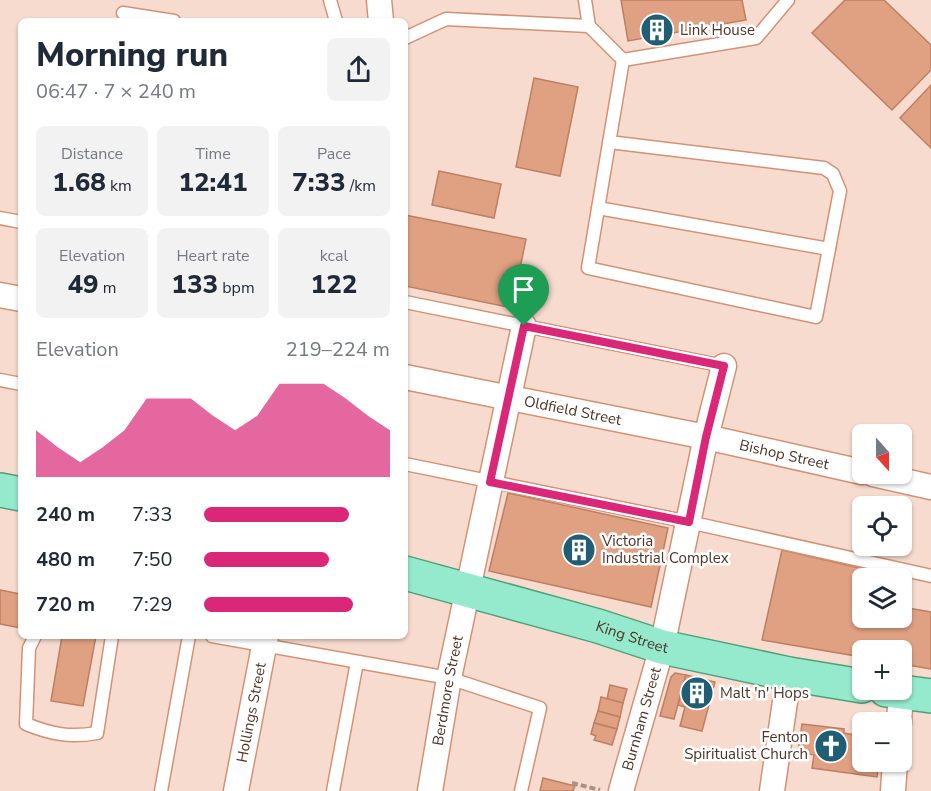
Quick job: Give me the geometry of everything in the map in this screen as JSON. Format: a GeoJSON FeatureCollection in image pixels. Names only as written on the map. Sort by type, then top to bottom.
{"type":"FeatureCollection","features":[{"type":"Feature","properties":{"kind":"main road"},"geometry":{"type":"LineString","coordinates":[[0,490],[18,493]]}},
{"type":"Feature","properties":{"kind":"main road","name":"King Street"},"geometry":{"type":"LineString","coordinates":[[408,574],[598,626],[662,647],[789,674],[852,684]]}},
{"type":"Feature","properties":{"kind":"street"},"geometry":{"type":"LineString","coordinates":[[379,0],[381,18]]}},
{"type":"Feature","properties":{"kind":"street"},"geometry":{"type":"LineString","coordinates":[[0,295],[18,298]]}},
{"type":"Feature","properties":{"kind":"street","name":"Berdmore Street"},"geometry":{"type":"LineString","coordinates":[[430,791],[449,678],[524,326]]}},
{"type":"Feature","properties":{"kind":"street","name":"Burnham Street"},"geometry":{"type":"LineString","coordinates":[[621,791],[662,647],[706,437],[724,366]]}},
{"type":"Feature","properties":{"kind":"street","name":"Oldfield Street"},"geometry":{"type":"LineString","coordinates":[[408,378],[706,437]]}},
{"type":"Feature","properties":{"kind":"street","name":"Bishop Street"},"geometry":{"type":"LineString","coordinates":[[706,437],[852,470]]}},
{"type":"Feature","properties":{"kind":"street"},"geometry":{"type":"LineString","coordinates":[[912,483],[931,487]]}},
{"type":"Feature","properties":{"kind":"street","name":"Hollings Street"},"geometry":{"type":"LineString","coordinates":[[236,791],[265,640]]}},
{"type":"Feature","properties":{"kind":"street"},"geometry":{"type":"LineString","coordinates":[[772,791],[789,674]]}},
{"type":"Feature","properties":{"kind":"street"},"geometry":{"type":"LineString","coordinates":[[892,791],[894,772]]}},
{"type":"Feature","properties":{"kind":"lane"},"geometry":{"type":"LineString","coordinates":[[330,0],[335,18]]}},
{"type":"Feature","properties":{"kind":"lane"},"geometry":{"type":"LineString","coordinates":[[585,0],[589,26],[623,60]]}},
{"type":"Feature","properties":{"kind":"lane"},"geometry":{"type":"LineString","coordinates":[[623,60],[756,39],[788,0]]}},
{"type":"Feature","properties":{"kind":"lane"},"geometry":{"type":"LineString","coordinates":[[123,13],[155,18]]}},
{"type":"Feature","properties":{"kind":"lane"},"geometry":{"type":"LineString","coordinates":[[408,37],[446,19],[589,26]]}},
{"type":"Feature","properties":{"kind":"lane"},"geometry":{"type":"LineString","coordinates":[[609,142],[824,168],[833,174],[840,192],[816,317],[588,268],[609,142],[623,60]]}},
{"type":"Feature","properties":{"kind":"lane"},"geometry":{"type":"LineString","coordinates":[[598,208],[829,249]]}},
{"type":"Feature","properties":{"kind":"lane"},"geometry":{"type":"LineString","coordinates":[[0,218],[18,221]]}},
{"type":"Feature","properties":{"kind":"lane"},"geometry":{"type":"LineString","coordinates":[[408,303],[724,366]]}},
{"type":"Feature","properties":{"kind":"lane"},"geometry":{"type":"LineString","coordinates":[[0,380],[18,383]]}},
{"type":"Feature","properties":{"kind":"lane"},"geometry":{"type":"LineString","coordinates":[[408,465],[689,522],[931,576]]}},
{"type":"Feature","properties":{"kind":"lane"},"geometry":{"type":"LineString","coordinates":[[34,639],[29,648],[26,724],[45,731],[76,737],[97,733],[112,639]]}},
{"type":"Feature","properties":{"kind":"lane"},"geometry":{"type":"LineString","coordinates":[[161,791],[188,639]]}},
{"type":"Feature","properties":{"kind":"lane"},"geometry":{"type":"LineString","coordinates":[[265,640],[357,662],[449,678],[540,708],[521,791]]}},
{"type":"Feature","properties":{"kind":"lane"},"geometry":{"type":"LineString","coordinates":[[333,791],[357,662]]}},
{"type":"Feature","properties":{"kind":"path"},"geometry":{"type":"LineString","coordinates":[[572,783],[606,791]]}},
{"type":"Feature","properties":{"kind":"building","name":"Link House"},"geometry":{"type":"Polygon","coordinates":[[[621,0],[742,0],[746,20],[628,41],[621,0]]]}},
{"type":"Feature","properties":{"kind":"building"},"geometry":{"type":"Polygon","coordinates":[[[845,0],[884,0],[931,45],[931,70],[892,110],[812,33],[845,0]]]}},
{"type":"Feature","properties":{"kind":"building"},"geometry":{"type":"Polygon","coordinates":[[[534,78],[578,87],[560,176],[516,167],[534,78]]]}},
{"type":"Feature","properties":{"kind":"building"},"geometry":{"type":"Polygon","coordinates":[[[931,85],[931,148],[900,118],[931,85]]]}},
{"type":"Feature","properties":{"kind":"building"},"geometry":{"type":"Polygon","coordinates":[[[439,171],[501,184],[494,218],[432,205],[439,171]]]}},
{"type":"Feature","properties":{"kind":"building"},"geometry":{"type":"Polygon","coordinates":[[[408,216],[526,239],[512,308],[408,287],[408,216]]]}},
{"type":"Feature","properties":{"kind":"building","name":"Victoria Industrial Complex"},"geometry":{"type":"Polygon","coordinates":[[[508,493],[668,528],[651,607],[489,571],[508,493]]]}},
{"type":"Feature","properties":{"kind":"building"},"geometry":{"type":"Polygon","coordinates":[[[782,550],[860,568],[852,568],[852,628],[912,628],[912,609],[931,612],[931,669],[912,666],[912,640],[852,640],[852,655],[762,640],[782,550]]]}},
{"type":"Feature","properties":{"kind":"building"},"geometry":{"type":"Polygon","coordinates":[[[0,590],[18,593],[18,627],[0,624],[0,590]]]}},
{"type":"Feature","properties":{"kind":"building"},"geometry":{"type":"Polygon","coordinates":[[[61,639],[95,639],[83,706],[51,701],[61,639]]]}},
{"type":"Feature","properties":{"kind":"building"},"geometry":{"type":"Polygon","coordinates":[[[675,673],[686,675],[674,719],[660,716],[671,677],[675,673]]]}},
{"type":"Feature","properties":{"kind":"building","name":"Malt 'n' Hops"},"geometry":{"type":"Polygon","coordinates":[[[686,675],[715,682],[702,731],[680,726],[685,707],[678,705],[686,675]]]}},
{"type":"Feature","properties":{"kind":"building"},"geometry":{"type":"Polygon","coordinates":[[[610,685],[627,689],[623,703],[607,699],[610,685]]]}},
{"type":"Feature","properties":{"kind":"building"},"geometry":{"type":"Polygon","coordinates":[[[601,697],[623,703],[620,717],[598,711],[601,697]]]}},
{"type":"Feature","properties":{"kind":"building"},"geometry":{"type":"Polygon","coordinates":[[[598,711],[620,717],[617,729],[594,723],[598,711]]]}},
{"type":"Feature","properties":{"kind":"building"},"geometry":{"type":"Polygon","coordinates":[[[594,723],[617,729],[612,745],[594,740],[596,736],[591,734],[594,723]]]}},
{"type":"Feature","properties":{"kind":"building","name":"Fenton Spiritualist Church"},"geometry":{"type":"Polygon","coordinates":[[[802,724],[844,729],[844,733],[852,734],[852,772],[878,772],[877,777],[812,768],[814,755],[798,752],[802,724]]]}},
{"type":"Feature","properties":{"kind":"building"},"geometry":{"type":"Polygon","coordinates":[[[543,778],[575,786],[573,791],[540,791],[543,778]]]}},
{"type":"Feature","properties":{"kind":"place","name":"Link House"},"geometry":{"type":"Point","coordinates":[657,30]}},
{"type":"Feature","properties":{"kind":"place","name":"Victoria Industrial Complex"},"geometry":{"type":"Point","coordinates":[579,550]}},
{"type":"Feature","properties":{"kind":"place","name":"Malt 'n' Hops"},"geometry":{"type":"Point","coordinates":[697,693]}},
{"type":"Feature","properties":{"kind":"place","name":"Fenton Spiritualist Church"},"geometry":{"type":"Point","coordinates":[831,746]}},
{"type":"Feature","properties":{"kind":"route"},"geometry":{"type":"LineString","coordinates":[[524,326],[724,366],[706,437],[689,522],[490,482],[524,326]]}}]}
